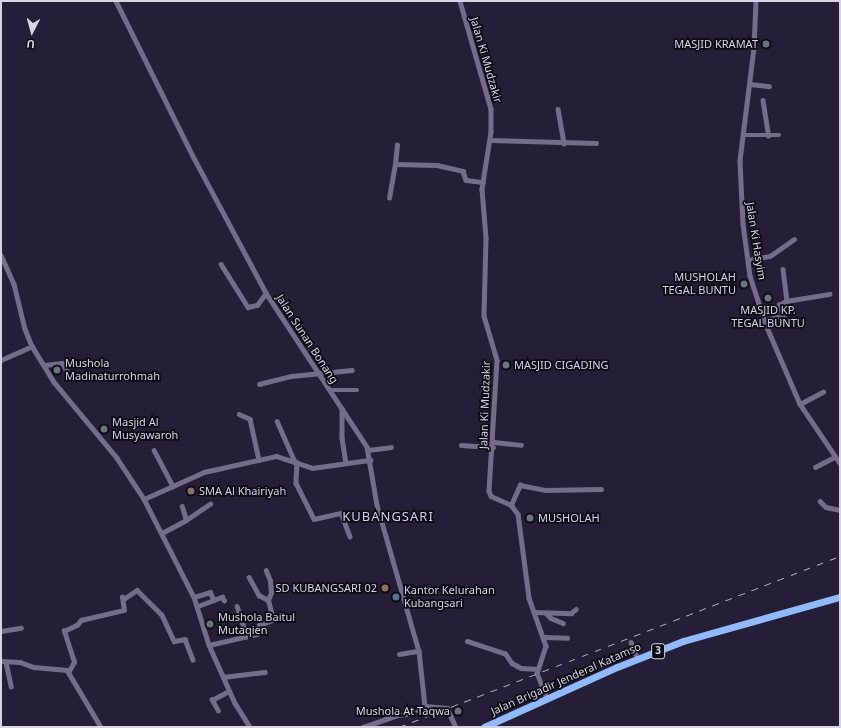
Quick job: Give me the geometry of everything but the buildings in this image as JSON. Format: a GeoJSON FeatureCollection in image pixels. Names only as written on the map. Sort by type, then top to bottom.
{"type":"FeatureCollection","features":[{"type":"Feature","properties":{"kind":"highway","name":"Jalan Brigadir Jenderal Katamso"},"geometry":{"type":"LineString","coordinates":[[484,727],[638,659],[729,627],[840,597]]}},
{"type":"Feature","properties":{"kind":"street","name":"Jalan Sunan Bonang"},"geometry":{"type":"LineString","coordinates":[[116,1],[194,158],[266,293],[368,450],[377,505],[419,651],[425,706]]}},
{"type":"Feature","properties":{"kind":"street","name":"Jalan Ki Mudzakir"},"geometry":{"type":"LineString","coordinates":[[460,1],[490,103],[490,140],[483,182],[486,238],[484,316],[497,360],[490,494],[511,505]]}},
{"type":"Feature","properties":{"kind":"street","name":"Jalan Ki Hasyim"},"geometry":{"type":"LineString","coordinates":[[756,1],[744,135],[740,161],[741,198],[750,260],[750,276],[764,320],[800,404],[840,463]]}},
{"type":"Feature","properties":{"kind":"street"},"geometry":{"type":"LineString","coordinates":[[749,84],[769,86]]}},
{"type":"Feature","properties":{"kind":"street"},"geometry":{"type":"LineString","coordinates":[[763,100],[769,136]]}},
{"type":"Feature","properties":{"kind":"street"},"geometry":{"type":"LineString","coordinates":[[558,109],[564,143]]}},
{"type":"Feature","properties":{"kind":"street"},"geometry":{"type":"LineString","coordinates":[[744,135],[779,135]]}},
{"type":"Feature","properties":{"kind":"street"},"geometry":{"type":"LineString","coordinates":[[490,140],[596,143]]}},
{"type":"Feature","properties":{"kind":"street"},"geometry":{"type":"LineString","coordinates":[[389,198],[397,146]]}},
{"type":"Feature","properties":{"kind":"street"},"geometry":{"type":"LineString","coordinates":[[395,164],[438,165],[462,171],[466,180],[483,182]]}},
{"type":"Feature","properties":{"kind":"street"},"geometry":{"type":"LineString","coordinates":[[750,260],[770,256],[794,239]]}},
{"type":"Feature","properties":{"kind":"street"},"geometry":{"type":"LineString","coordinates":[[1,255],[14,284],[32,346],[58,388],[116,458],[144,499],[194,597],[209,645],[229,691],[250,727]]}},
{"type":"Feature","properties":{"kind":"street"},"geometry":{"type":"LineString","coordinates":[[221,264],[248,307],[257,305],[266,293]]}},
{"type":"Feature","properties":{"kind":"street"},"geometry":{"type":"LineString","coordinates":[[783,269],[787,301]]}},
{"type":"Feature","properties":{"kind":"street"},"geometry":{"type":"LineString","coordinates":[[764,320],[783,316],[779,305],[787,301],[829,294]]}},
{"type":"Feature","properties":{"kind":"street"},"geometry":{"type":"LineString","coordinates":[[1,360],[32,346]]}},
{"type":"Feature","properties":{"kind":"street"},"geometry":{"type":"LineString","coordinates":[[44,365],[62,363],[67,371]]}},
{"type":"Feature","properties":{"kind":"street"},"geometry":{"type":"LineString","coordinates":[[259,384],[291,376],[352,370]]}},
{"type":"Feature","properties":{"kind":"street"},"geometry":{"type":"LineString","coordinates":[[330,390],[357,390]]}},
{"type":"Feature","properties":{"kind":"street"},"geometry":{"type":"LineString","coordinates":[[800,404],[823,392]]}},
{"type":"Feature","properties":{"kind":"street"},"geometry":{"type":"LineString","coordinates":[[342,408],[342,438],[346,462]]}},
{"type":"Feature","properties":{"kind":"street"},"geometry":{"type":"LineString","coordinates":[[239,414],[250,419],[259,460]]}},
{"type":"Feature","properties":{"kind":"street"},"geometry":{"type":"LineString","coordinates":[[277,421],[296,462],[296,484],[314,519],[341,513],[350,536]]}},
{"type":"Feature","properties":{"kind":"street"},"geometry":{"type":"LineString","coordinates":[[461,445],[521,445]]}},
{"type":"Feature","properties":{"kind":"street"},"geometry":{"type":"LineString","coordinates":[[368,450],[391,447]]}},
{"type":"Feature","properties":{"kind":"street"},"geometry":{"type":"LineString","coordinates":[[154,450],[173,486]]}},
{"type":"Feature","properties":{"kind":"street"},"geometry":{"type":"LineString","coordinates":[[144,499],[204,472],[280,456],[318,468],[346,462],[370,460]]}},
{"type":"Feature","properties":{"kind":"street"},"geometry":{"type":"LineString","coordinates":[[816,467],[835,457]]}},
{"type":"Feature","properties":{"kind":"street"},"geometry":{"type":"LineString","coordinates":[[547,698],[538,669],[547,650],[544,636],[528,593],[518,514],[511,505],[520,485],[545,490],[600,490]]}},
{"type":"Feature","properties":{"kind":"street"},"geometry":{"type":"LineString","coordinates":[[820,501],[826,508],[840,510]]}},
{"type":"Feature","properties":{"kind":"street"},"geometry":{"type":"LineString","coordinates":[[162,533],[186,520],[210,504]]}},
{"type":"Feature","properties":{"kind":"street"},"geometry":{"type":"LineString","coordinates":[[182,507],[186,520]]}},
{"type":"Feature","properties":{"kind":"street"},"geometry":{"type":"LineString","coordinates":[[209,645],[257,634],[259,625],[273,620],[268,600],[271,588],[266,570]]}},
{"type":"Feature","properties":{"kind":"street"},"geometry":{"type":"LineString","coordinates":[[249,578],[259,595],[268,600]]}},
{"type":"Feature","properties":{"kind":"street"},"geometry":{"type":"LineString","coordinates":[[69,671],[74,662],[64,631],[77,625],[81,620],[124,610],[122,597],[125,598],[137,590],[162,615],[174,641],[185,639],[193,660]]}},
{"type":"Feature","properties":{"kind":"street"},"geometry":{"type":"LineString","coordinates":[[194,597],[210,592],[214,600]]}},
{"type":"Feature","properties":{"kind":"street"},"geometry":{"type":"LineString","coordinates":[[198,606],[222,597],[224,600]]}},
{"type":"Feature","properties":{"kind":"street"},"geometry":{"type":"LineString","coordinates":[[237,606],[247,636]]}},
{"type":"Feature","properties":{"kind":"street"},"geometry":{"type":"LineString","coordinates":[[534,612],[571,613],[576,609]]}},
{"type":"Feature","properties":{"kind":"street"},"geometry":{"type":"LineString","coordinates":[[546,613],[551,618],[563,623]]}},
{"type":"Feature","properties":{"kind":"street"},"geometry":{"type":"LineString","coordinates":[[1,631],[21,628]]}},
{"type":"Feature","properties":{"kind":"street"},"geometry":{"type":"LineString","coordinates":[[544,636],[568,638]]}},
{"type":"Feature","properties":{"kind":"street"},"geometry":{"type":"LineString","coordinates":[[467,640],[505,653],[512,663],[521,668],[538,669]]}},
{"type":"Feature","properties":{"kind":"street"},"geometry":{"type":"LineString","coordinates":[[631,642],[638,659]]}},
{"type":"Feature","properties":{"kind":"street"},"geometry":{"type":"LineString","coordinates":[[399,654],[419,651]]}},
{"type":"Feature","properties":{"kind":"street"},"geometry":{"type":"LineString","coordinates":[[10,686],[4,662],[69,671]]}},
{"type":"Feature","properties":{"kind":"street"},"geometry":{"type":"LineString","coordinates":[[69,671],[101,727]]}},
{"type":"Feature","properties":{"kind":"street"},"geometry":{"type":"LineString","coordinates":[[223,677],[266,672]]}},
{"type":"Feature","properties":{"kind":"street"},"geometry":{"type":"LineString","coordinates":[[218,711],[212,700],[229,691]]}},
{"type":"Feature","properties":{"kind":"street"},"geometry":{"type":"LineString","coordinates":[[363,727],[397,715],[407,714],[425,706],[447,708],[456,727]]}},
{"type":"Feature","properties":{"kind":"railway"},"geometry":{"type":"LineString","coordinates":[[399,727],[840,556]]}},
{"type":"Feature","properties":{"kind":"place","name":"MASJID KRAMAT"},"geometry":{"type":"Point","coordinates":[766,44]}},
{"type":"Feature","properties":{"kind":"place","name":"MUSHOLAH TEGAL BUNTU"},"geometry":{"type":"Point","coordinates":[744,284]}},
{"type":"Feature","properties":{"kind":"place","name":"MASJID KP. TEGAL BUNTU"},"geometry":{"type":"Point","coordinates":[768,298]}},
{"type":"Feature","properties":{"kind":"place","name":"MASJID CIGADING"},"geometry":{"type":"Point","coordinates":[506,365]}},
{"type":"Feature","properties":{"kind":"place","name":"Mushola Madinaturrohmah"},"geometry":{"type":"Point","coordinates":[57,370]}},
{"type":"Feature","properties":{"kind":"place","name":"Masjid Al Musyawaroh"},"geometry":{"type":"Point","coordinates":[104,429]}},
{"type":"Feature","properties":{"kind":"place","name":"SMA Al Khairiyah"},"geometry":{"type":"Point","coordinates":[191,491]}},
{"type":"Feature","properties":{"kind":"place","name":"MUSHOLAH"},"geometry":{"type":"Point","coordinates":[530,518]}},
{"type":"Feature","properties":{"kind":"place","name":"SD KUBANGSARI 02"},"geometry":{"type":"Point","coordinates":[385,588]}},
{"type":"Feature","properties":{"kind":"place","name":"Kantor Kelurahan Kubangsari"},"geometry":{"type":"Point","coordinates":[396,597]}},
{"type":"Feature","properties":{"kind":"place","name":"Mushola Baitul Mutaqien"},"geometry":{"type":"Point","coordinates":[210,624]}},
{"type":"Feature","properties":{"kind":"place","name":"Mushola At Taqwa"},"geometry":{"type":"Point","coordinates":[458,711]}},
{"type":"Feature","properties":{"kind":"district","name":"KUBANGSARI"},"geometry":{"type":"Point","coordinates":[388,516]}}]}
